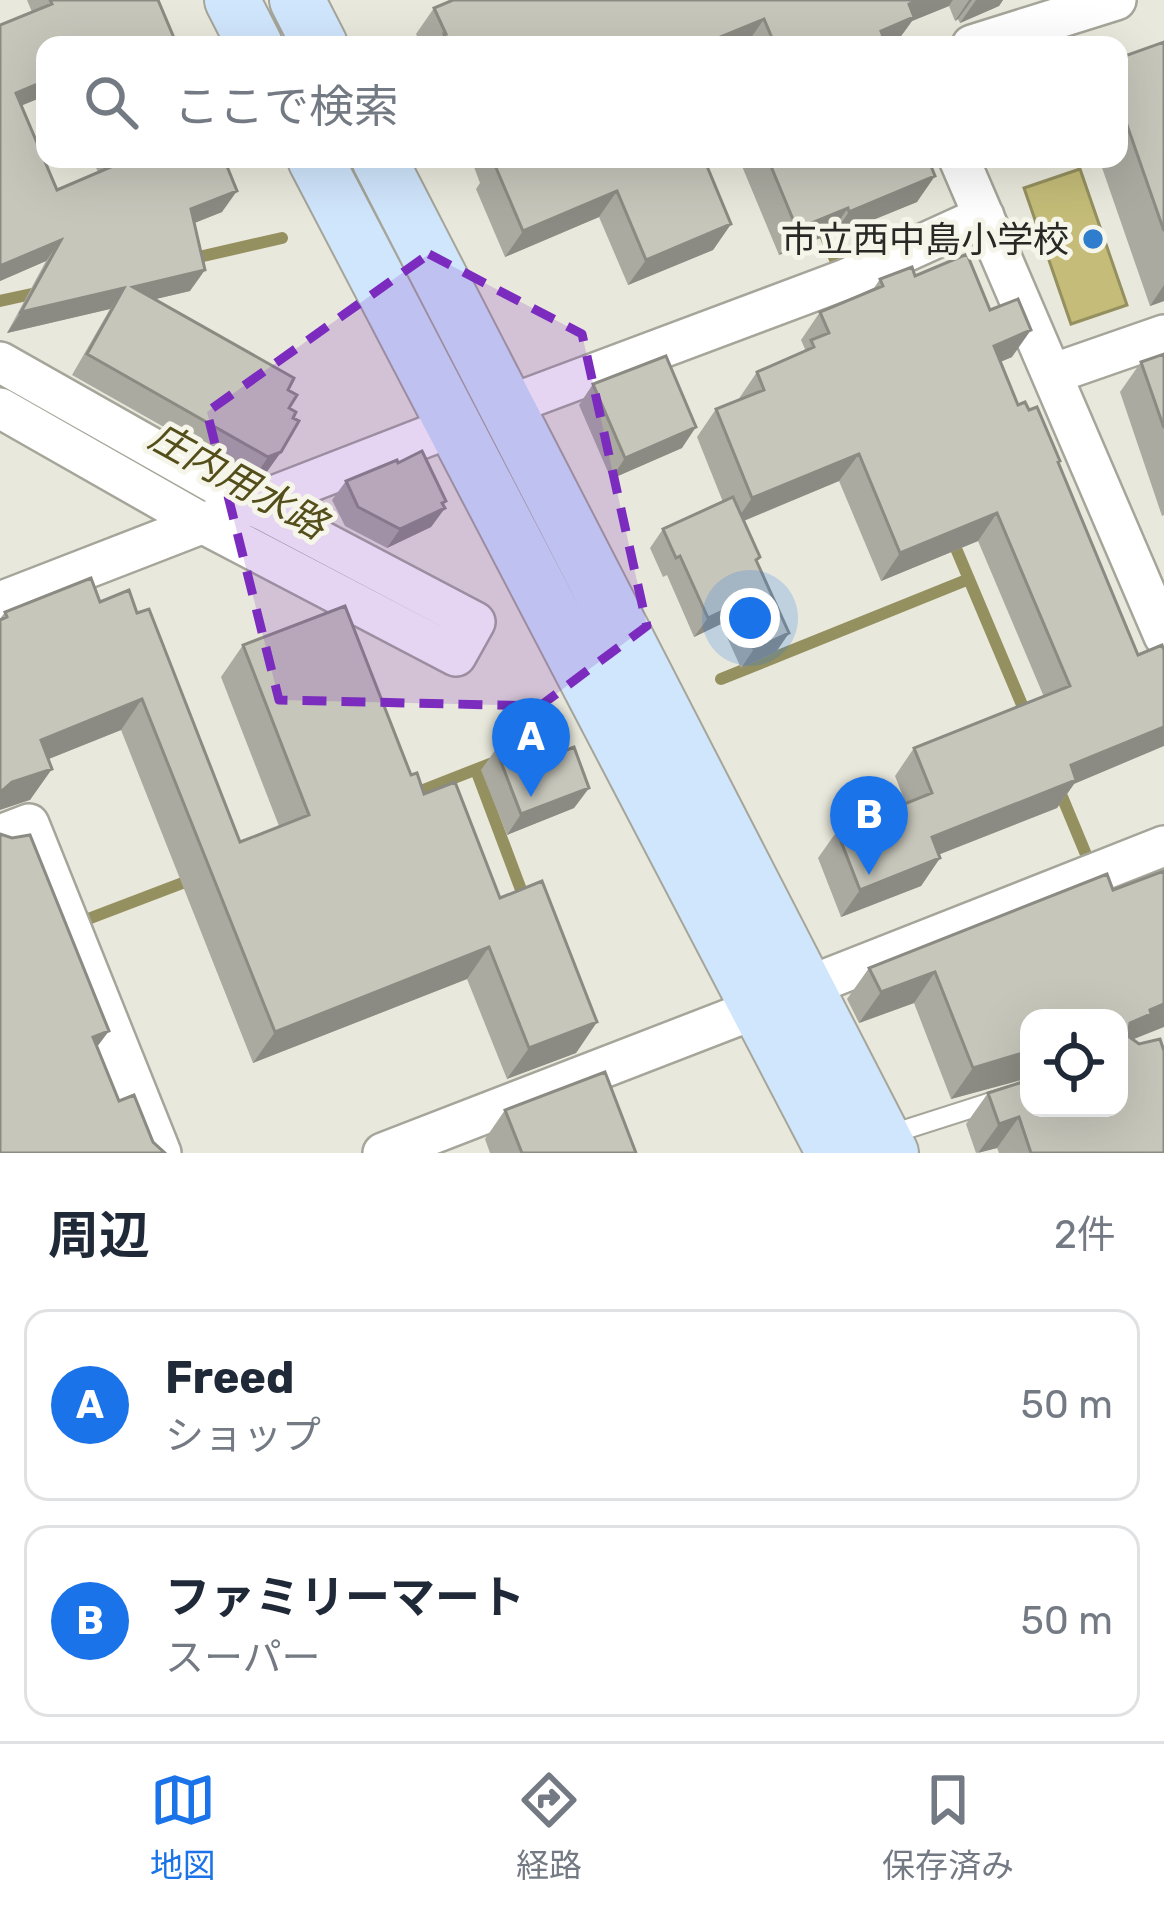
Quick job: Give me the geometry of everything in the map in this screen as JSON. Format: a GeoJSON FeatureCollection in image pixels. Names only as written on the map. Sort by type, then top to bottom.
{"type":"FeatureCollection","features":[{"type":"Feature","properties":{"kind":"street"},"geometry":{"type":"LineString","coordinates":[[232,0],[250,36]]}},
{"type":"Feature","properties":{"kind":"street"},"geometry":{"type":"LineString","coordinates":[[297,0],[315,36]]}},
{"type":"Feature","properties":{"kind":"street"},"geometry":{"type":"LineString","coordinates":[[987,36],[1026,13],[1116,0]]}},
{"type":"Feature","properties":{"kind":"street"},"geometry":{"type":"LineString","coordinates":[[320,168],[454,426],[869,1148]]}},
{"type":"Feature","properties":{"kind":"street"},"geometry":{"type":"LineString","coordinates":[[384,168],[507,406],[781,998]]}},
{"type":"Feature","properties":{"kind":"street"},"geometry":{"type":"LineString","coordinates":[[963,168],[1164,636]]}},
{"type":"Feature","properties":{"kind":"street"},"geometry":{"type":"LineString","coordinates":[[507,406],[846,279],[984,216]]}},
{"type":"Feature","properties":{"kind":"street"},"geometry":{"type":"LineString","coordinates":[[1052,374],[1164,335]]}},
{"type":"Feature","properties":{"kind":"street"},"geometry":{"type":"LineString","coordinates":[[0,362],[227,513],[456,656],[475,622],[227,513],[0,408]]}},
{"type":"Feature","properties":{"kind":"street"},"geometry":{"type":"LineString","coordinates":[[0,602],[454,426]]}},
{"type":"Feature","properties":{"kind":"street"},"geometry":{"type":"LineString","coordinates":[[0,835],[29,824],[161,1153]]}},
{"type":"Feature","properties":{"kind":"street"},"geometry":{"type":"LineString","coordinates":[[383,1153],[1164,846]]}},
{"type":"Feature","properties":{"kind":"lane"},"geometry":{"type":"LineString","coordinates":[[869,1148],[1020,1093]]}},
{"type":"Feature","properties":{"kind":"highlighted area"},"geometry":{"type":"Polygon","coordinates":[[[429,254],[582,334],[647,626],[540,706],[279,700],[207,412],[429,254]]]}},
{"type":"Feature","properties":{"kind":"shaded area"},"geometry":{"type":"Polygon","coordinates":[[[1080,169],[1127,305],[1071,324],[1024,188],[1080,169]]]}},
{"type":"Feature","properties":{"kind":"building"},"geometry":{"type":"Polygon","coordinates":[[[50,0],[158,0],[173,36],[36,36],[36,85],[16,93],[36,140],[36,168],[48,168],[57,190],[109,168],[228,168],[237,191],[191,209],[205,270],[133,287],[294,378],[288,390],[297,395],[289,408],[299,421],[281,452],[268,457],[87,354],[124,288],[21,312],[61,240],[0,266],[0,25],[52,4],[50,0]]]}},
{"type":"Feature","properties":{"kind":"building"},"geometry":{"type":"Polygon","coordinates":[[[453,0],[919,0],[909,4],[914,17],[881,31],[883,36],[771,36],[764,19],[723,36],[445,36],[434,8],[453,0]]]}},
{"type":"Feature","properties":{"kind":"building"},"geometry":{"type":"Polygon","coordinates":[[[1164,42],[1164,231],[1128,128],[1128,55],[1164,42]]]}},
{"type":"Feature","properties":{"kind":"building"},"geometry":{"type":"Polygon","coordinates":[[[496,168],[708,168],[731,224],[646,260],[617,191],[523,231],[496,168]]]}},
{"type":"Feature","properties":{"kind":"building"},"geometry":{"type":"Polygon","coordinates":[[[772,168],[932,168],[935,176],[797,229],[772,168]]]}},
{"type":"Feature","properties":{"kind":"building"},"geometry":{"type":"Polygon","coordinates":[[[967,254],[990,310],[1018,299],[1031,330],[994,346],[1018,405],[1025,402],[1029,410],[1037,407],[1138,655],[1162,645],[1164,727],[1071,765],[1076,780],[932,837],[940,858],[860,890],[837,831],[932,793],[914,748],[1070,686],[997,513],[900,553],[859,454],[752,498],[716,409],[764,390],[757,372],[814,347],[811,340],[829,333],[820,312],[883,286],[880,279],[912,267],[915,276],[967,254]]]}},
{"type":"Feature","properties":{"kind":"building"},"geometry":{"type":"Polygon","coordinates":[[[1164,354],[1164,428],[1141,362],[1164,354]]]}},
{"type":"Feature","properties":{"kind":"building"},"geometry":{"type":"Polygon","coordinates":[[[666,356],[696,427],[625,458],[593,384],[666,356]]]}},
{"type":"Feature","properties":{"kind":"building"},"geometry":{"type":"Polygon","coordinates":[[[422,451],[445,508],[400,529],[358,507],[346,481],[422,451]]]}},
{"type":"Feature","properties":{"kind":"building"},"geometry":{"type":"Polygon","coordinates":[[[733,497],[789,633],[754,649],[735,605],[708,618],[663,529],[733,497]]]}},
{"type":"Feature","properties":{"kind":"building"},"geometry":{"type":"Polygon","coordinates":[[[91,578],[100,602],[129,590],[137,613],[149,609],[240,842],[309,815],[243,645],[345,606],[411,775],[417,773],[424,794],[455,782],[500,898],[542,881],[597,1022],[529,1048],[489,947],[275,1032],[142,699],[41,740],[52,769],[12,782],[0,796],[0,620],[7,617],[5,612],[91,578]]]}},
{"type":"Feature","properties":{"kind":"building"},"geometry":{"type":"Polygon","coordinates":[[[552,727],[562,752],[574,747],[589,788],[521,814],[496,749],[552,727]]]}},
{"type":"Feature","properties":{"kind":"building"},"geometry":{"type":"Polygon","coordinates":[[[0,834],[30,835],[109,1031],[93,1037],[119,1101],[134,1095],[153,1142],[165,1153],[0,1153],[0,834]]]}},
{"type":"Feature","properties":{"kind":"building"},"geometry":{"type":"Polygon","coordinates":[[[1164,871],[1164,1004],[1130,1023],[1128,1036],[1128,1009],[1020,1009],[1020,1054],[973,1068],[935,972],[881,992],[869,968],[1107,874],[1113,890],[1164,871]]]}},
{"type":"Feature","properties":{"kind":"building"},"geometry":{"type":"Polygon","coordinates":[[[1128,1036],[1139,1044],[1160,1039],[1164,1153],[1031,1153],[1019,1117],[999,1124],[988,1093],[1020,1083],[1020,1117],[1128,1117],[1128,1036]]]}},
{"type":"Feature","properties":{"kind":"building"},"geometry":{"type":"Polygon","coordinates":[[[605,1072],[636,1153],[522,1153],[505,1110],[605,1072]]]}},
{"type":"Feature","properties":{"kind":"waterway"},"geometry":{"type":"LineString","coordinates":[[820,222],[838,267]]}},
{"type":"Feature","properties":{"kind":"waterway"},"geometry":{"type":"LineString","coordinates":[[190,259],[282,238]]}},
{"type":"Feature","properties":{"kind":"waterway"},"geometry":{"type":"LineString","coordinates":[[0,301],[41,292]]}},
{"type":"Feature","properties":{"kind":"waterway"},"geometry":{"type":"LineString","coordinates":[[952,539],[1028,719]]}},
{"type":"Feature","properties":{"kind":"waterway"},"geometry":{"type":"LineString","coordinates":[[721,679],[969,579]]}},
{"type":"Feature","properties":{"kind":"waterway"},"geometry":{"type":"LineString","coordinates":[[408,796],[495,762]]}},
{"type":"Feature","properties":{"kind":"waterway"},"geometry":{"type":"LineString","coordinates":[[476,770],[526,903]]}},
{"type":"Feature","properties":{"kind":"waterway"},"geometry":{"type":"LineString","coordinates":[[1058,787],[1085,852]]}},
{"type":"Feature","properties":{"kind":"waterway"},"geometry":{"type":"LineString","coordinates":[[88,919],[193,879]]}},
{"type":"Feature","properties":{"kind":"place","name":"市立西中島小学校"},"geometry":{"type":"Point","coordinates":[1093,239]}},
{"type":"Feature","properties":{"kind":"place","name":"Freed"},"geometry":{"type":"Point","coordinates":[531,797]}},
{"type":"Feature","properties":{"kind":"place","name":"ファミリーマート"},"geometry":{"type":"Point","coordinates":[869,875]}},
{"type":"Feature","properties":{"kind":"water label","name":"庄内用水路"},"geometry":{"type":"Point","coordinates":[238,481]}}]}
